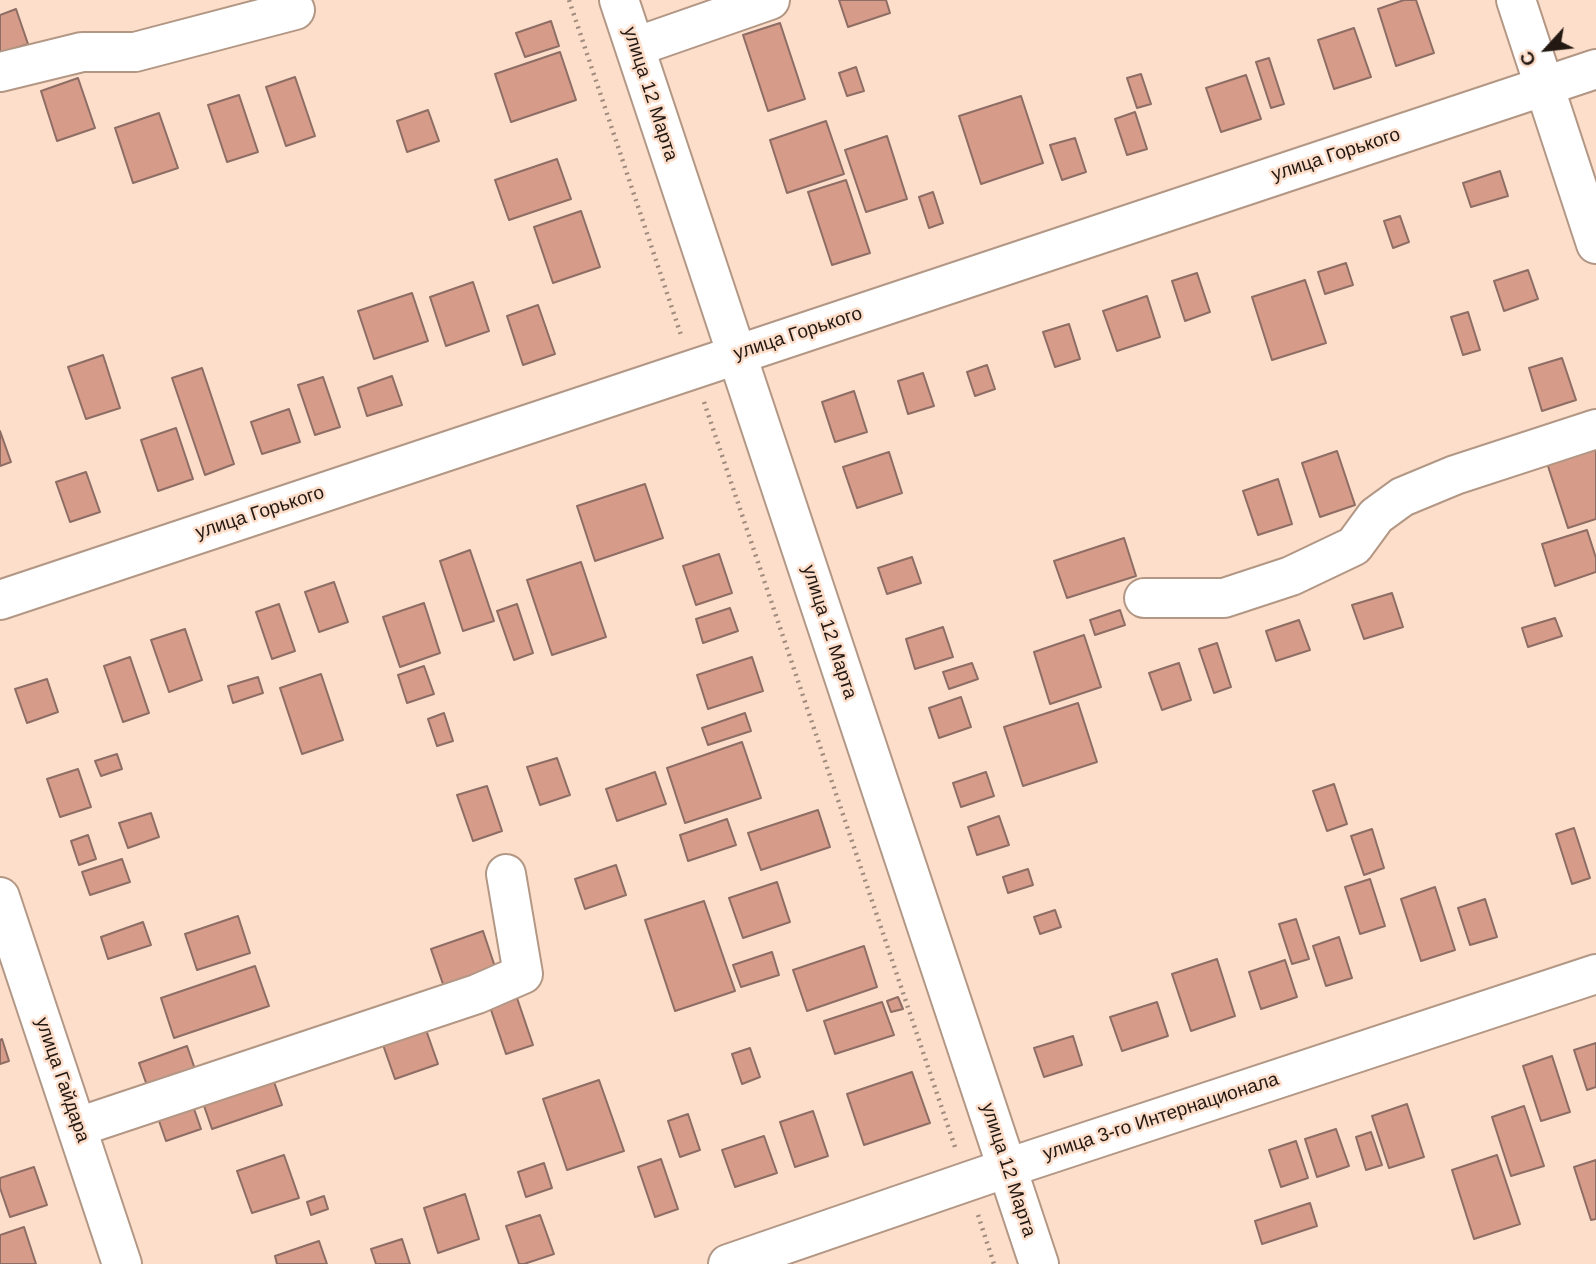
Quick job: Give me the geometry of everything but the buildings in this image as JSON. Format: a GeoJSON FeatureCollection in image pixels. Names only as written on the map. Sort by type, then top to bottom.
{"type":"FeatureCollection","features":[{"type":"Feature","properties":{"kind":"street","name":"улица 12 Марта"},"geometry":{"type":"LineString","coordinates":[[619,0],[1039,1264]]}},
{"type":"Feature","properties":{"kind":"street"},"geometry":{"type":"LineString","coordinates":[[635,47],[770,0]]}},
{"type":"Feature","properties":{"kind":"street"},"geometry":{"type":"LineString","coordinates":[[1516,0],[1596,244]]}},
{"type":"Feature","properties":{"kind":"street"},"geometry":{"type":"LineString","coordinates":[[0,72],[82,52],[135,52],[295,10]]}},
{"type":"Feature","properties":{"kind":"street","name":"улица Горького"},"geometry":{"type":"LineString","coordinates":[[0,600],[1596,69]]}},
{"type":"Feature","properties":{"kind":"street"},"geometry":{"type":"LineString","coordinates":[[1144,598],[1224,598],[1291,576],[1354,546],[1376,516],[1402,497],[1455,475],[1596,429]]}},
{"type":"Feature","properties":{"kind":"street"},"geometry":{"type":"LineString","coordinates":[[78,1127],[477,994],[523,974],[506,874]]}},
{"type":"Feature","properties":{"kind":"street","name":"улица Гайдара"},"geometry":{"type":"LineString","coordinates":[[0,897],[122,1264]]}},
{"type":"Feature","properties":{"kind":"street","name":"улица 3-го Интернационала"},"geometry":{"type":"LineString","coordinates":[[728,1264],[1007,1168],[1596,974]]}},
{"type":"Feature","properties":{"kind":"path"},"geometry":{"type":"LineString","coordinates":[[569,0],[994,1264]]}}]}
